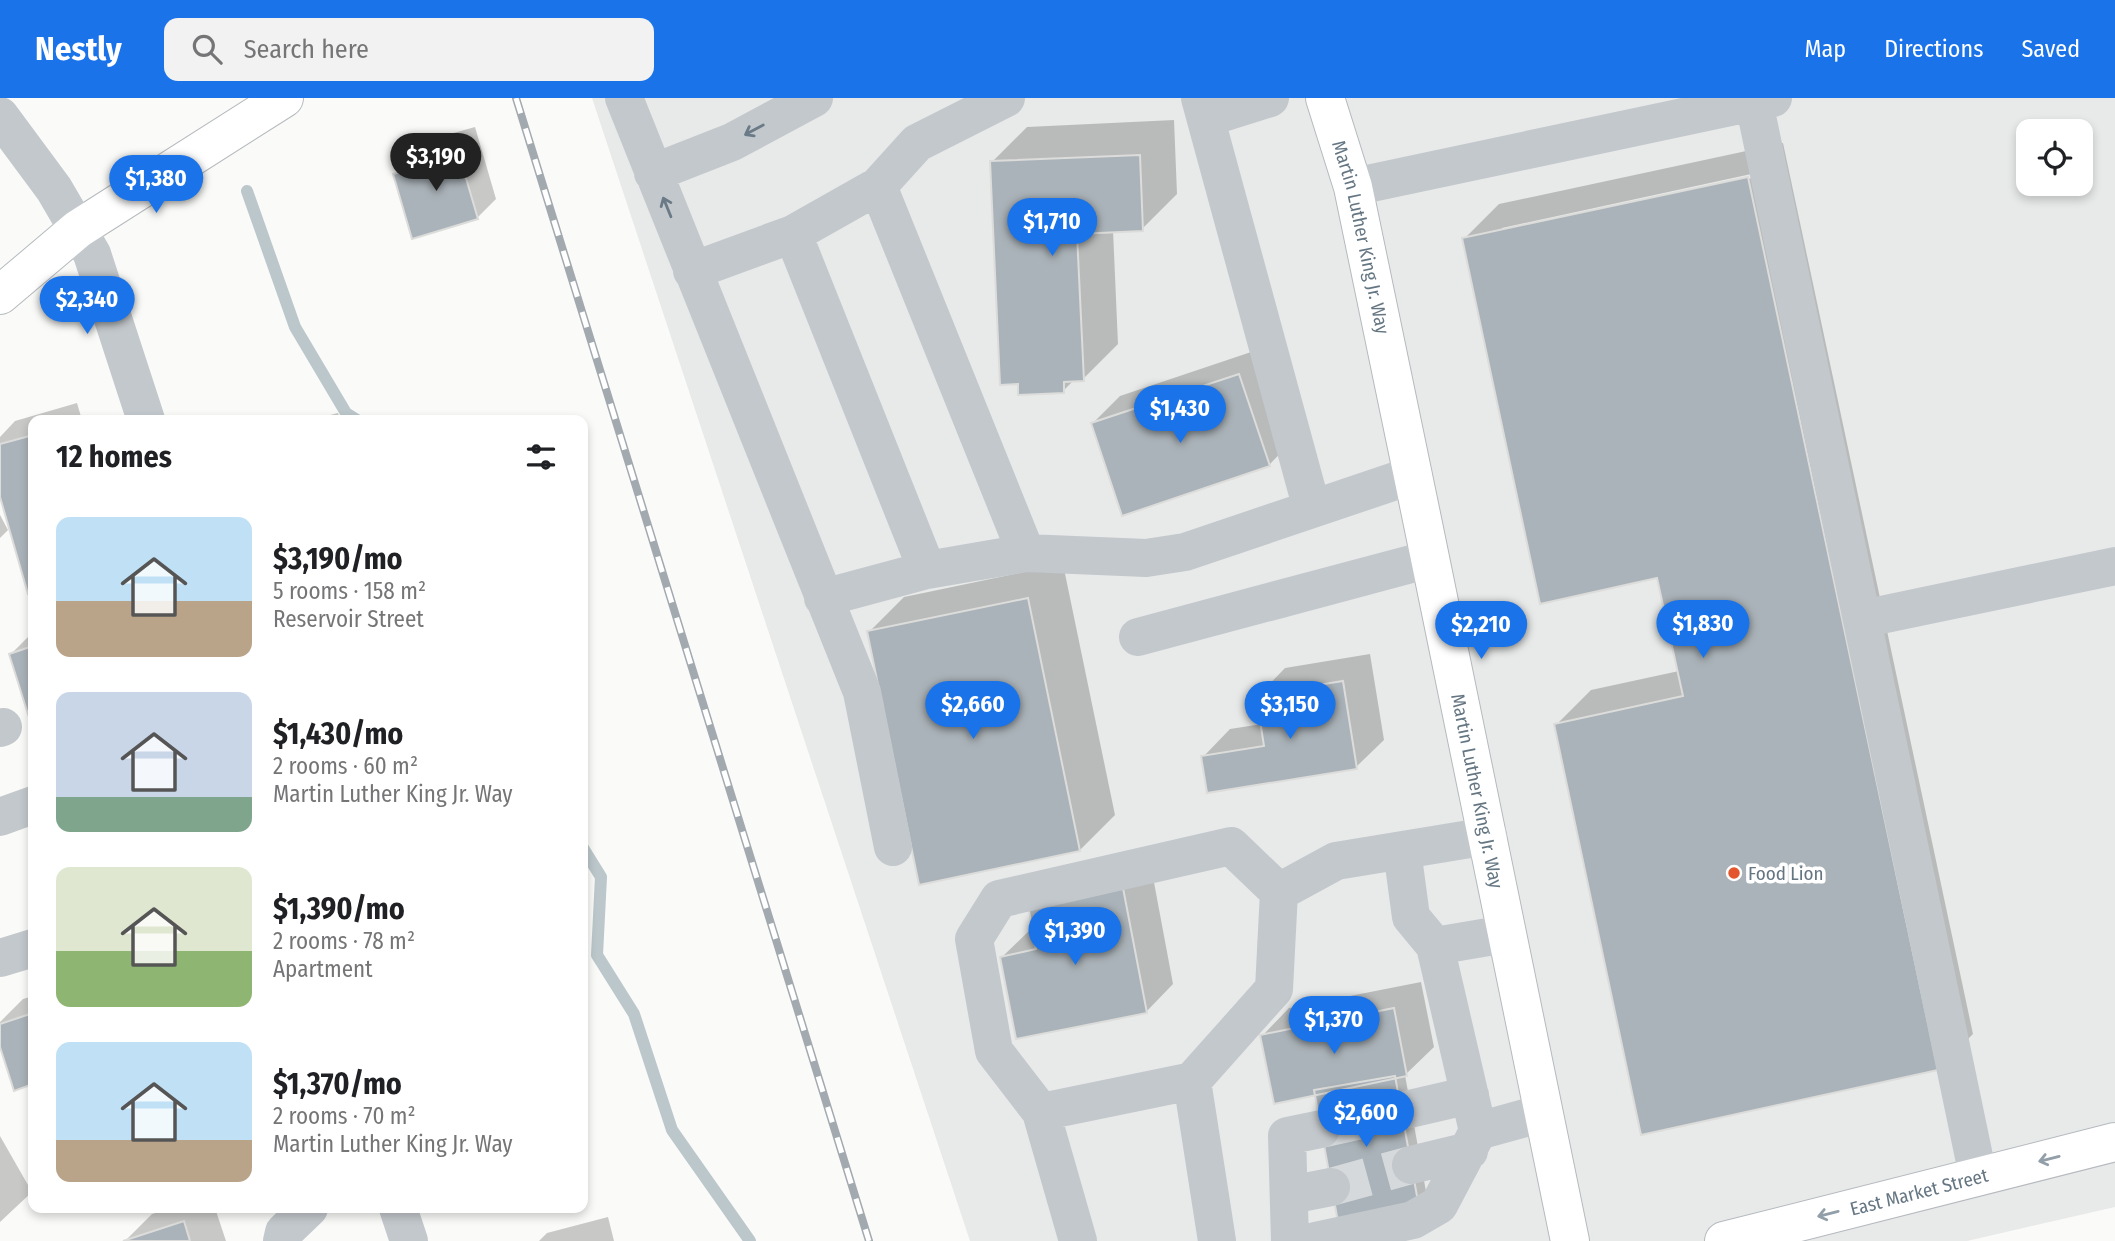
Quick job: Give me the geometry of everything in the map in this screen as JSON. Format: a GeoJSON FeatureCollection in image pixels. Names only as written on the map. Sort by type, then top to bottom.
{"type":"FeatureCollection","features":[{"type":"Feature","properties":{"kind":"main road"},"geometry":{"type":"LineString","coordinates":[[0,295],[78,229],[284,98]]}},
{"type":"Feature","properties":{"kind":"main road","name":"Martin Luther King Jr. Way"},"geometry":{"type":"LineString","coordinates":[[1325,98],[1353,187],[1570,1241]]}},
{"type":"Feature","properties":{"kind":"main road","name":"East Market Street"},"geometry":{"type":"LineString","coordinates":[[1724,1241],[2115,1142]]}},
{"type":"Feature","properties":{"kind":"street"},"geometry":{"type":"LineString","coordinates":[[624,98],[862,692],[893,847]]}},
{"type":"Feature","properties":{"kind":"street"},"geometry":{"type":"LineString","coordinates":[[653,173],[732,142],[814,98]]}},
{"type":"Feature","properties":{"kind":"street"},"geometry":{"type":"LineString","coordinates":[[692,271],[793,234],[878,186],[917,144],[1006,98]]}},
{"type":"Feature","properties":{"kind":"street"},"geometry":{"type":"LineString","coordinates":[[1270,98],[1203,108],[1312,509]]}},
{"type":"Feature","properties":{"kind":"street"},"geometry":{"type":"LineString","coordinates":[[1353,187],[1763,100],[1862,619],[1978,1176]]}},
{"type":"Feature","properties":{"kind":"street"},"geometry":{"type":"LineString","coordinates":[[0,116],[54,189],[92,254],[144,415]]}},
{"type":"Feature","properties":{"kind":"street"},"geometry":{"type":"LineString","coordinates":[[878,186],[1026,552]]}},
{"type":"Feature","properties":{"kind":"street"},"geometry":{"type":"LineString","coordinates":[[793,234],[928,570]]}},
{"type":"Feature","properties":{"kind":"street"},"geometry":{"type":"LineString","coordinates":[[823,598],[928,570],[1026,552],[1146,558],[1185,552],[1413,475]]}},
{"type":"Feature","properties":{"kind":"street"},"geometry":{"type":"LineString","coordinates":[[1138,637],[1430,559]]}},
{"type":"Feature","properties":{"kind":"street"},"geometry":{"type":"LineString","coordinates":[[1862,619],[2115,566]]}},
{"type":"Feature","properties":{"kind":"street"},"geometry":{"type":"LineString","coordinates":[[0,817],[28,808]]}},
{"type":"Feature","properties":{"kind":"street"},"geometry":{"type":"LineString","coordinates":[[1279,892],[1336,861],[1488,836]]}},
{"type":"Feature","properties":{"kind":"street"},"geometry":{"type":"LineString","coordinates":[[1041,1112],[1192,1081],[1273,989],[1279,892],[1231,846],[999,899],[974,939],[994,1051],[1041,1112],[1078,1241]]}},
{"type":"Feature","properties":{"kind":"street"},"geometry":{"type":"LineString","coordinates":[[1315,1241],[1413,1220],[1439,1205],[1472,1125],[1435,946],[1411,917],[1402,850]]}},
{"type":"Feature","properties":{"kind":"street"},"geometry":{"type":"LineString","coordinates":[[1435,946],[1506,934]]}},
{"type":"Feature","properties":{"kind":"street"},"geometry":{"type":"LineString","coordinates":[[0,958],[28,949]]}},
{"type":"Feature","properties":{"kind":"street"},"geometry":{"type":"LineString","coordinates":[[1192,1081],[1217,1241]]}},
{"type":"Feature","properties":{"kind":"street"},"geometry":{"type":"LineString","coordinates":[[1401,1111],[1472,1125],[1543,1114]]}},
{"type":"Feature","properties":{"kind":"street"},"geometry":{"type":"LineString","coordinates":[[1411,1165],[1472,1125]]}},
{"type":"Feature","properties":{"kind":"street"},"geometry":{"type":"LineString","coordinates":[[1290,1241],[1287,1136],[1321,1129]]}},
{"type":"Feature","properties":{"kind":"street"},"geometry":{"type":"LineString","coordinates":[[1290,1195],[1331,1187]]}},
{"type":"Feature","properties":{"kind":"street"},"geometry":{"type":"LineString","coordinates":[[282,1241],[284,1232],[304,1213]]}},
{"type":"Feature","properties":{"kind":"street"},"geometry":{"type":"LineString","coordinates":[[400,1213],[409,1241]]}},
{"type":"Feature","properties":{"kind":"shaded area"},"geometry":{"type":"Polygon","coordinates":[[[592,98],[2115,98],[2115,1207],[1967,1241],[970,1241],[592,98]]]}},
{"type":"Feature","properties":{"kind":"building"},"geometry":{"type":"Polygon","coordinates":[[[456,144],[478,219],[412,239],[393,174],[415,168],[411,158],[456,144]]]}},
{"type":"Feature","properties":{"kind":"building"},"geometry":{"type":"Polygon","coordinates":[[[1140,155],[1143,231],[1077,234],[1084,381],[1064,382],[1064,393],[1018,395],[1018,384],[1000,385],[990,161],[1140,155]]]}},
{"type":"Feature","properties":{"kind":"building"},"geometry":{"type":"Polygon","coordinates":[[[1748,177],[1938,1070],[1641,1135],[1554,724],[1683,696],[1657,578],[1540,604],[1462,238],[1748,177]]]}},
{"type":"Feature","properties":{"kind":"building"},"geometry":{"type":"Polygon","coordinates":[[[1239,374],[1270,466],[1122,516],[1091,423],[1239,374]]]}},
{"type":"Feature","properties":{"kind":"building"},"geometry":{"type":"Polygon","coordinates":[[[28,436],[28,594],[0,497],[0,444],[28,436]]]}},
{"type":"Feature","properties":{"kind":"building"},"geometry":{"type":"Polygon","coordinates":[[[1028,598],[1080,851],[919,885],[867,631],[1028,598]]]}},
{"type":"Feature","properties":{"kind":"building"},"geometry":{"type":"Polygon","coordinates":[[[28,648],[28,714],[9,654],[28,648]]]}},
{"type":"Feature","properties":{"kind":"building"},"geometry":{"type":"Polygon","coordinates":[[[1343,681],[1357,769],[1207,793],[1201,756],[1264,746],[1256,695],[1343,681]]]}},
{"type":"Feature","properties":{"kind":"building"},"geometry":{"type":"Polygon","coordinates":[[[1123,888],[1147,1013],[1016,1039],[1000,957],[1036,949],[1028,906],[1123,888]]]}},
{"type":"Feature","properties":{"kind":"building"},"geometry":{"type":"Polygon","coordinates":[[[1394,1008],[1407,1076],[1274,1104],[1260,1035],[1394,1008]]]}},
{"type":"Feature","properties":{"kind":"building"},"geometry":{"type":"Polygon","coordinates":[[[28,1015],[28,1086],[14,1091],[0,1047],[0,1024],[28,1015]]]}},
{"type":"Feature","properties":{"kind":"building"},"geometry":{"type":"Polygon","coordinates":[[[1395,1076],[1419,1207],[1338,1222],[1314,1090],[1395,1076]]]}},
{"type":"Feature","properties":{"kind":"building"},"geometry":{"type":"Polygon","coordinates":[[[184,1221],[190,1241],[123,1241],[184,1221]]]}},
{"type":"Feature","properties":{"kind":"waterway"},"geometry":{"type":"LineString","coordinates":[[247,191],[295,327],[349,415]]}},
{"type":"Feature","properties":{"kind":"waterway"},"geometry":{"type":"LineString","coordinates":[[588,856],[601,877],[597,955],[634,1014],[672,1130],[750,1241]]}},
{"type":"Feature","properties":{"kind":"tunnel"},"geometry":{"type":"LineString","coordinates":[[1321,1129],[1401,1111]]}},
{"type":"Feature","properties":{"kind":"tunnel"},"geometry":{"type":"LineString","coordinates":[[1331,1187],[1411,1165]]}},
{"type":"Feature","properties":{"kind":"railway"},"geometry":{"type":"LineString","coordinates":[[516,98],[869,1241]]}},
{"type":"Feature","properties":{"kind":"place","name":"Food Lion"},"geometry":{"type":"Point","coordinates":[1734,873]}}]}
